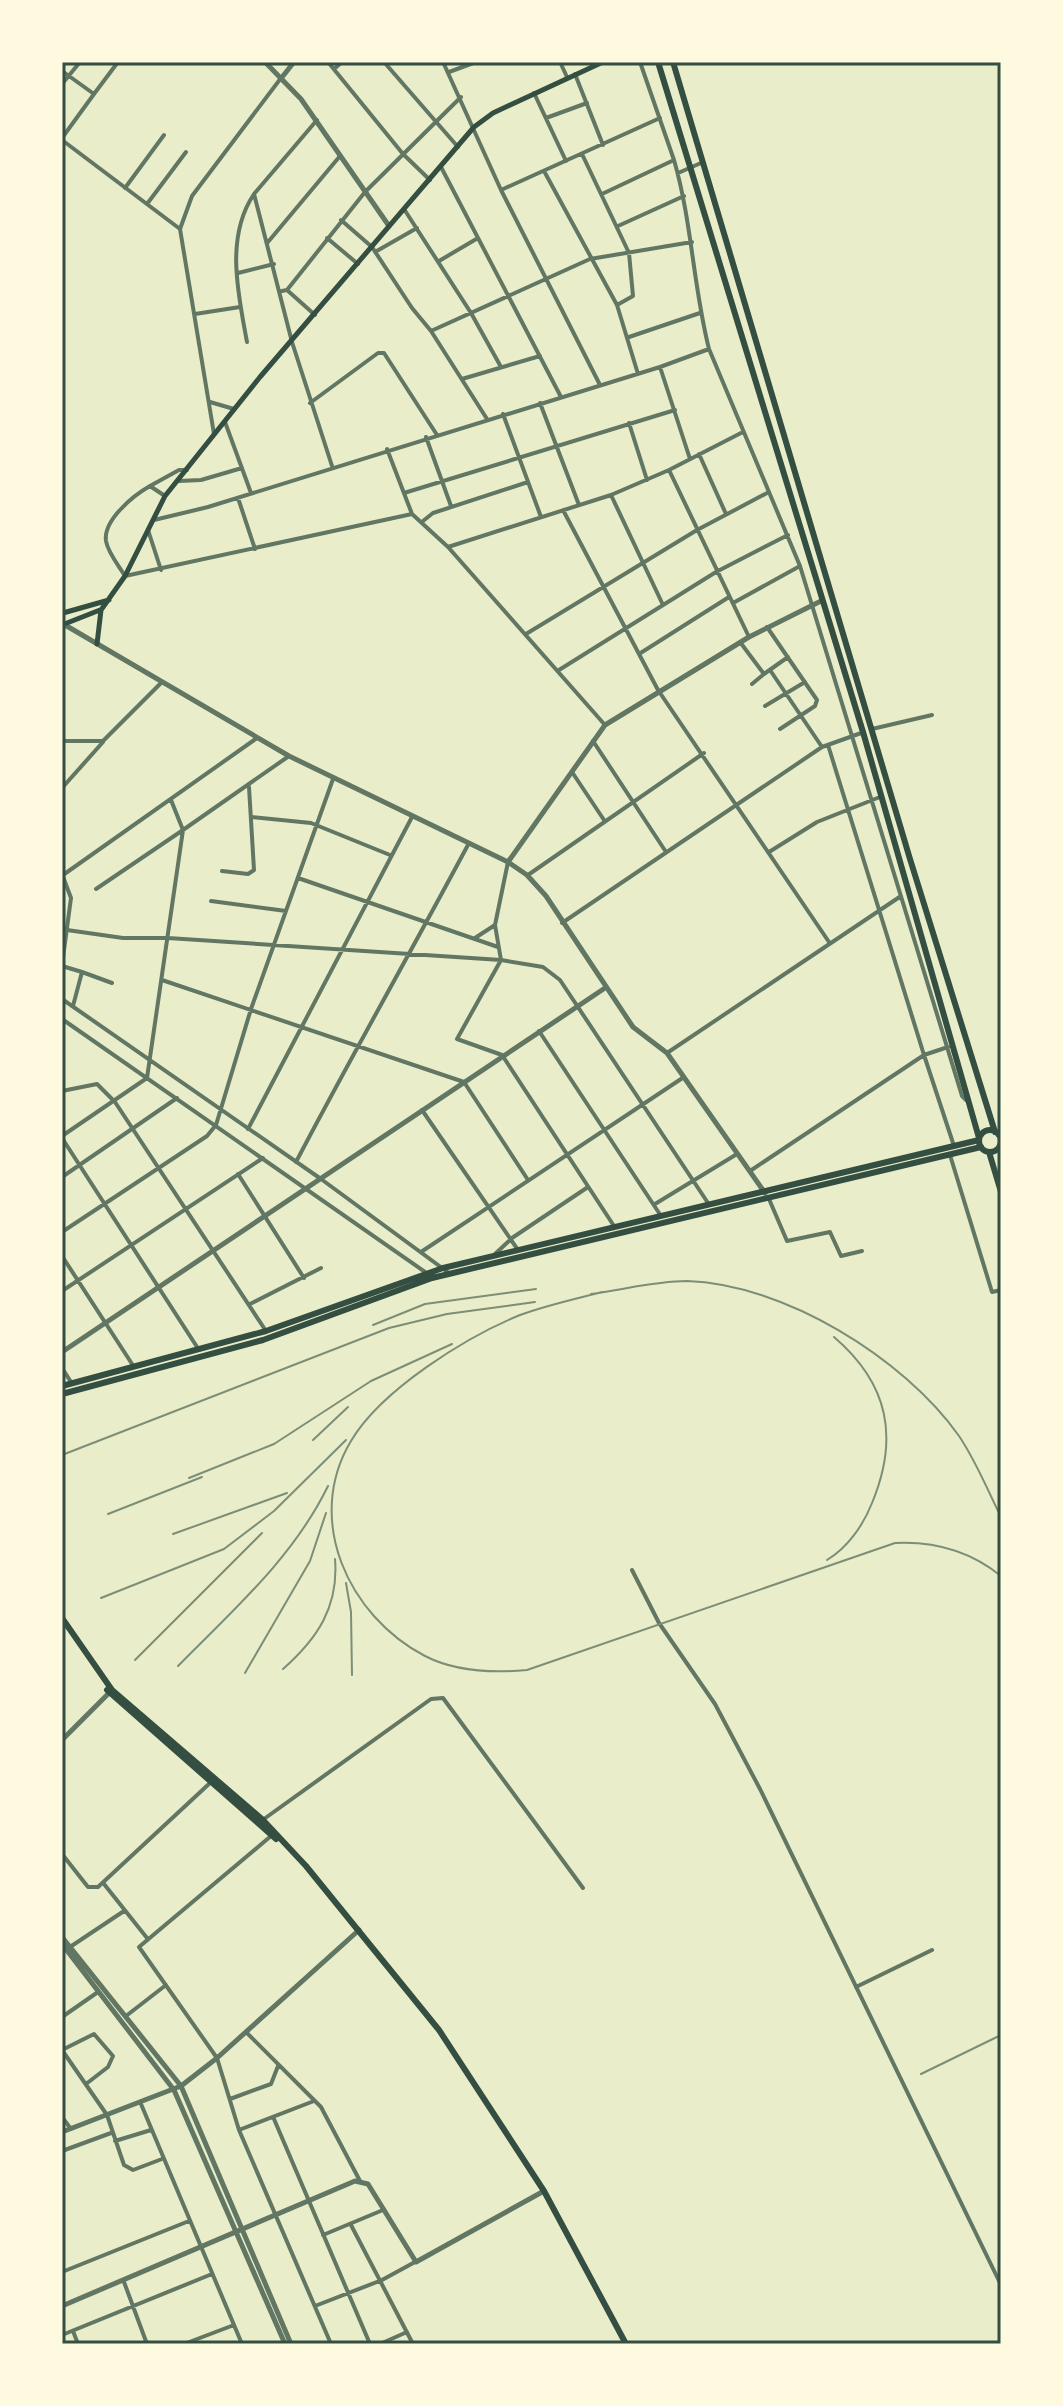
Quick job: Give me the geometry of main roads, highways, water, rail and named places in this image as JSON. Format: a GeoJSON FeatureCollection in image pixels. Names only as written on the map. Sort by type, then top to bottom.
{"type":"FeatureCollection","features":[{"type":"Feature","properties":{"kind":"main road"},"geometry":{"type":"LineString","coordinates":[[109,600],[62,613],[65,625],[101,610],[109,600],[125,576],[165,496],[215,437],[234,409],[374,249],[394,219],[474,127],[534,93],[603,62]]}},
{"type":"Feature","properties":{"kind":"main road"},"geometry":{"type":"LineString","coordinates":[[658,62],[821,601],[867,731],[998,1133],[1001,1160]]}},
{"type":"Feature","properties":{"kind":"main road"},"geometry":{"type":"LineString","coordinates":[[673,62],[867,731],[880,797],[972,1102],[980,1142],[989,1152],[1001,1192]]}},
{"type":"Feature","properties":{"kind":"main road"},"geometry":{"type":"LineString","coordinates":[[97,644],[101,610]]}},
{"type":"Feature","properties":{"kind":"main road"},"geometry":{"type":"LineString","coordinates":[[900,1162],[950,1155],[980,1142],[986,1131],[998,1133]]}},
{"type":"Feature","properties":{"kind":"main road"},"geometry":{"type":"LineString","coordinates":[[62,1386],[266,1331],[430,1275],[980,1142]]}},
{"type":"Feature","properties":{"kind":"main road"},"geometry":{"type":"LineString","coordinates":[[989,1152],[1000,1145]]}},
{"type":"Feature","properties":{"kind":"main road"},"geometry":{"type":"LineString","coordinates":[[446,1271],[518,1250],[616,1231],[708,1203],[766,1194]]}},
{"type":"Feature","properties":{"kind":"main road"},"geometry":{"type":"LineString","coordinates":[[62,1394],[257,1342],[430,1275]]}},
{"type":"Feature","properties":{"kind":"main road"},"geometry":{"type":"LineString","coordinates":[[62,1618],[111,1691]]}},
{"type":"Feature","properties":{"kind":"main road"},"geometry":{"type":"LineString","coordinates":[[62,1625],[111,1691],[274,1833],[358,1930],[457,2055],[542,2192],[622,2344]]}},
{"type":"Feature","properties":{"kind":"railway"},"geometry":{"type":"LineString","coordinates":[[591,1294],[675,1281],[724,1285],[763,1296],[839,1330],[907,1379],[936,1407],[965,1446],[1001,1517]]}},
{"type":"Feature","properties":{"kind":"railway"},"geometry":{"type":"LineString","coordinates":[[373,1325],[425,1304],[536,1289]]}},
{"type":"Feature","properties":{"kind":"railway"},"geometry":{"type":"LineString","coordinates":[[602,1292],[520,1315],[451,1351],[382,1403],[351,1441],[338,1471],[332,1502],[333,1533],[355,1591],[374,1616],[398,1638],[425,1656],[449,1665],[488,1671],[527,1670],[895,1543],[951,1549],[977,1560],[1001,1576]]}},
{"type":"Feature","properties":{"kind":"railway"},"geometry":{"type":"LineString","coordinates":[[62,1455],[389,1328],[447,1314],[535,1302]]}},
{"type":"Feature","properties":{"kind":"railway"},"geometry":{"type":"LineString","coordinates":[[827,1560],[848,1543],[868,1512],[880,1479],[886,1434],[884,1413],[867,1374],[834,1337]]}},
{"type":"Feature","properties":{"kind":"railway"},"geometry":{"type":"LineString","coordinates":[[189,1478],[274,1444],[371,1381],[452,1344]]}},
{"type":"Feature","properties":{"kind":"railway"},"geometry":{"type":"LineString","coordinates":[[313,1440],[348,1407]]}},
{"type":"Feature","properties":{"kind":"railway"},"geometry":{"type":"LineString","coordinates":[[101,1598],[224,1549],[274,1511],[346,1440]]}},
{"type":"Feature","properties":{"kind":"railway"},"geometry":{"type":"LineString","coordinates":[[108,1514],[202,1477]]}},
{"type":"Feature","properties":{"kind":"railway"},"geometry":{"type":"LineString","coordinates":[[178,1666],[280,1560],[298,1537],[328,1486]]}},
{"type":"Feature","properties":{"kind":"railway"},"geometry":{"type":"LineString","coordinates":[[173,1534],[287,1493]]}},
{"type":"Feature","properties":{"kind":"railway"},"geometry":{"type":"LineString","coordinates":[[245,1673],[310,1561],[326,1513]]}},
{"type":"Feature","properties":{"kind":"railway"},"geometry":{"type":"LineString","coordinates":[[135,1660],[262,1533]]}},
{"type":"Feature","properties":{"kind":"railway"},"geometry":{"type":"LineString","coordinates":[[283,1669],[306,1646],[323,1621],[333,1592],[335,1559]]}},
{"type":"Feature","properties":{"kind":"railway"},"geometry":{"type":"LineString","coordinates":[[346,1583],[351,1612],[352,1675]]}},
{"type":"Feature","properties":{"kind":"railway"},"geometry":{"type":"LineString","coordinates":[[921,2074],[1001,2035]]}}]}
